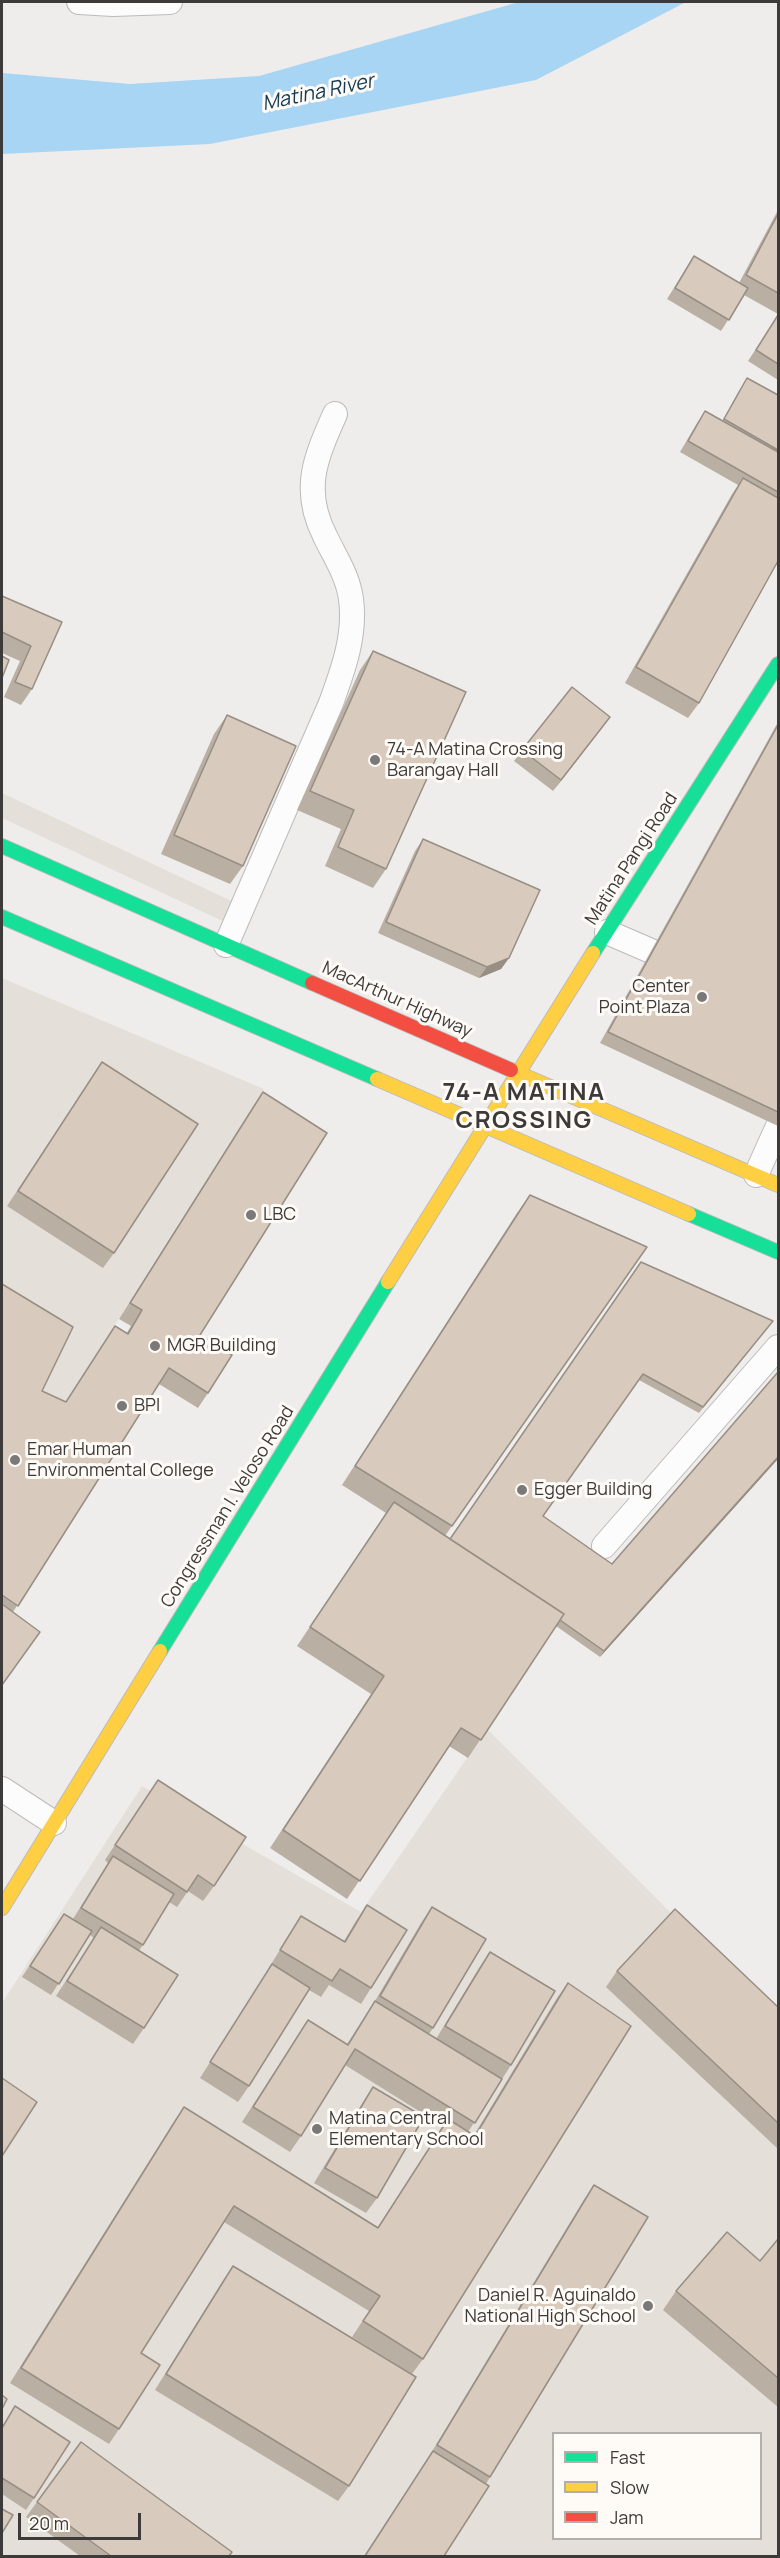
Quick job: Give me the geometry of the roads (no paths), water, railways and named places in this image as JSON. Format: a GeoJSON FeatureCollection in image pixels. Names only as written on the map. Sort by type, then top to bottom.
{"type":"FeatureCollection","features":[{"type":"Feature","properties":{"kind":"main road","name":"Matina Pangi Road"},"geometry":{"type":"LineString","coordinates":[[484,1125],[778,664]]}},
{"type":"Feature","properties":{"kind":"main road","name":"MacArthur Highway"},"geometry":{"type":"LineString","coordinates":[[2,846],[517,1073],[778,1185]]}},
{"type":"Feature","properties":{"kind":"main road"},"geometry":{"type":"LineString","coordinates":[[2,917],[778,1252]]}},
{"type":"Feature","properties":{"kind":"main road","name":"Congressman I. Veloso Road"},"geometry":{"type":"LineString","coordinates":[[2,1908],[484,1125]]}},
{"type":"Feature","properties":{"kind":"lane"},"geometry":{"type":"LineString","coordinates":[[79,2],[113,4],[170,2]]}},
{"type":"Feature","properties":{"kind":"lane"},"geometry":{"type":"LineString","coordinates":[[226,945],[331,703],[345,663],[351,630],[351,599],[341,564],[324,535],[314,510],[311,488],[316,457],[335,414]]}},
{"type":"Feature","properties":{"kind":"lane"},"geometry":{"type":"LineString","coordinates":[[607,932],[651,951]]}},
{"type":"Feature","properties":{"kind":"lane"},"geometry":{"type":"LineString","coordinates":[[756,1175],[778,1126]]}},
{"type":"Feature","properties":{"kind":"lane"},"geometry":{"type":"LineString","coordinates":[[604,1546],[778,1347]]}},
{"type":"Feature","properties":{"kind":"lane"},"geometry":{"type":"LineString","coordinates":[[2,1789],[54,1823]]}},
{"type":"Feature","properties":{"kind":"water","name":"Matina River"},"geometry":{"type":"Polygon","coordinates":[[[519,2],[686,2],[536,80],[210,144],[2,154],[2,73],[130,84],[259,76],[519,2]]]}},
{"type":"Feature","properties":{"kind":"place","name":"74-A Matina Crossing Barangay Hall"},"geometry":{"type":"Point","coordinates":[375,760]}},
{"type":"Feature","properties":{"kind":"place","name":"Center Point Plaza"},"geometry":{"type":"Point","coordinates":[702,997]}},
{"type":"Feature","properties":{"kind":"place","name":"LBC"},"geometry":{"type":"Point","coordinates":[251,1215]}},
{"type":"Feature","properties":{"kind":"place","name":"MGR Building"},"geometry":{"type":"Point","coordinates":[155,1346]}},
{"type":"Feature","properties":{"kind":"place","name":"BPI"},"geometry":{"type":"Point","coordinates":[122,1406]}},
{"type":"Feature","properties":{"kind":"place","name":"Emar Human Environmental College"},"geometry":{"type":"Point","coordinates":[15,1460]}},
{"type":"Feature","properties":{"kind":"place","name":"Egger Building"},"geometry":{"type":"Point","coordinates":[522,1490]}},
{"type":"Feature","properties":{"kind":"place","name":"Matina Central Elementary School"},"geometry":{"type":"Point","coordinates":[317,2129]}},
{"type":"Feature","properties":{"kind":"place","name":"Daniel R. Aguinaldo National High School"},"geometry":{"type":"Point","coordinates":[648,2306]}},
{"type":"Feature","properties":{"kind":"district","name":"74-A MATINA CROSSING"},"geometry":{"type":"Point","coordinates":[524,1107]}}]}
